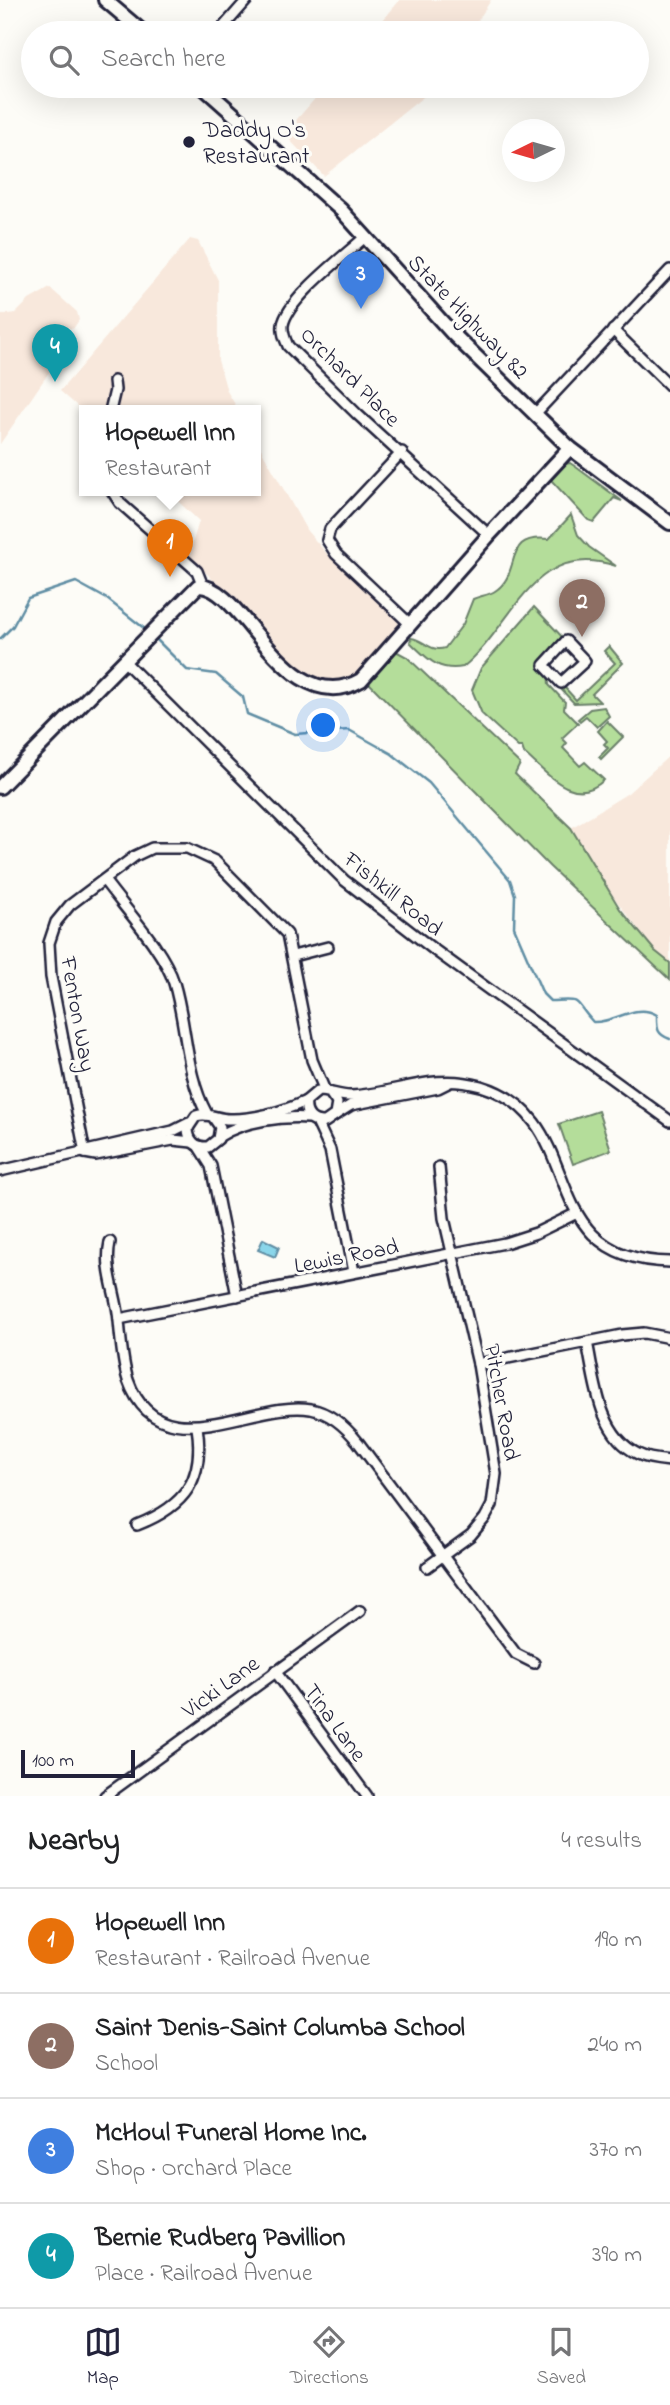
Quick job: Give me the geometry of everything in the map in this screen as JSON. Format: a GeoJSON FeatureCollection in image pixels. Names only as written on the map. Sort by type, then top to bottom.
{"type":"FeatureCollection","features":[{"type":"Feature","properties":{"kind":"main road"},"geometry":{"type":"LineString","coordinates":[[105,0],[130,21]]}},
{"type":"Feature","properties":{"kind":"main road","name":"State Highway 82"},"geometry":{"type":"LineString","coordinates":[[216,98],[366,236],[453,334],[570,448],[670,523]]}},
{"type":"Feature","properties":{"kind":"main road"},"geometry":{"type":"LineString","coordinates":[[0,788],[193,590],[203,586],[215,589],[289,668],[305,680],[330,689],[342,689],[361,680],[570,448]]}},
{"type":"Feature","properties":{"kind":"street"},"geometry":{"type":"LineString","coordinates":[[229,21],[247,0]]}},
{"type":"Feature","properties":{"kind":"street","name":"Orchard Place"},"geometry":{"type":"LineString","coordinates":[[366,236],[287,314],[283,334],[288,346],[323,381],[489,535]]}},
{"type":"Feature","properties":{"kind":"street"},"geometry":{"type":"LineString","coordinates":[[535,414],[670,270]]}},
{"type":"Feature","properties":{"kind":"street"},"geometry":{"type":"LineString","coordinates":[[612,330],[670,386]]}},
{"type":"Feature","properties":{"kind":"street"},"geometry":{"type":"LineString","coordinates":[[111,405],[114,381]]}},
{"type":"Feature","properties":{"kind":"street"},"geometry":{"type":"LineString","coordinates":[[402,452],[330,529],[327,540],[336,554],[410,624]]}},
{"type":"Feature","properties":{"kind":"street"},"geometry":{"type":"LineString","coordinates":[[115,496],[197,571],[203,586]]}},
{"type":"Feature","properties":{"kind":"street"},"geometry":{"type":"LineString","coordinates":[[566,641],[585,661],[561,683],[552,673],[544,665],[566,641]]}},
{"type":"Feature","properties":{"kind":"street","name":"Fishkill Road"},"geometry":{"type":"LineString","coordinates":[[124,661],[344,880],[433,949],[670,1121]]}},
{"type":"Feature","properties":{"kind":"street","name":"Fenton Way"},"geometry":{"type":"LineString","coordinates":[[85,1153],[51,976],[49,943],[56,922],[70,905],[135,856],[152,848],[170,846],[201,853],[215,861],[286,934],[293,956],[312,1059],[328,1092],[337,1103],[334,1117]]}},
{"type":"Feature","properties":{"kind":"street"},"geometry":{"type":"LineString","coordinates":[[104,880],[164,963],[173,982],[194,1079],[210,1115],[220,1127],[211,1166]]}},
{"type":"Feature","properties":{"kind":"street"},"geometry":{"type":"LineString","coordinates":[[293,956],[328,947]]}},
{"type":"Feature","properties":{"kind":"street","name":"Fenton Way"},"geometry":{"type":"LineString","coordinates":[[312,1059],[308,1098],[313,1120]]}},
{"type":"Feature","properties":{"kind":"street"},"geometry":{"type":"LineString","coordinates":[[194,1079],[188,1133],[211,1166],[237,1296]]}},
{"type":"Feature","properties":{"kind":"street"},"geometry":{"type":"LineString","coordinates":[[0,1171],[85,1153],[94,1147],[173,1131],[210,1115],[241,1118],[287,1109],[308,1098],[328,1092],[353,1096],[438,1079],[483,1087],[504,1096],[538,1126],[550,1146],[575,1213],[594,1237],[612,1249],[650,1262],[670,1262]]}},
{"type":"Feature","properties":{"kind":"street"},"geometry":{"type":"LineString","coordinates":[[85,1153],[96,1155],[173,1140],[196,1144],[264,1122],[334,1117],[351,1105],[438,1088],[450,1082]]}},
{"type":"Feature","properties":{"kind":"street"},"geometry":{"type":"LineString","coordinates":[[334,1117],[330,1150],[354,1272]]}},
{"type":"Feature","properties":{"kind":"street"},"geometry":{"type":"LineString","coordinates":[[313,1120],[330,1150]]}},
{"type":"Feature","properties":{"kind":"street","name":"Pitcher Road"},"geometry":{"type":"LineString","coordinates":[[427,1567],[471,1535],[485,1518],[494,1495],[494,1458],[478,1364],[444,1218],[439,1167]]}},
{"type":"Feature","properties":{"kind":"street","name":"Lewis Road"},"geometry":{"type":"LineString","coordinates":[[119,1319],[454,1254],[536,1233],[575,1213]]}},
{"type":"Feature","properties":{"kind":"street"},"geometry":{"type":"LineString","coordinates":[[110,1242],[106,1259],[119,1319],[125,1368],[137,1398],[166,1420],[197,1427],[293,1409],[311,1409],[329,1416],[348,1430],[516,1654],[534,1663]]}},
{"type":"Feature","properties":{"kind":"street"},"geometry":{"type":"LineString","coordinates":[[478,1364],[644,1333],[670,1338]]}},
{"type":"Feature","properties":{"kind":"street"},"geometry":{"type":"LineString","coordinates":[[587,1342],[606,1422],[621,1442],[637,1454],[670,1461]]}},
{"type":"Feature","properties":{"kind":"street"},"geometry":{"type":"LineString","coordinates":[[137,1525],[177,1501],[192,1483],[201,1452],[197,1427]]}},
{"type":"Feature","properties":{"kind":"street","name":"Vicki Lane"},"geometry":{"type":"LineString","coordinates":[[105,1796],[360,1611]]}},
{"type":"Feature","properties":{"kind":"street","name":"Tina Lane"},"geometry":{"type":"LineString","coordinates":[[275,1671],[367,1796]]}},
{"type":"Feature","properties":{"kind":"shaded area"},"geometry":{"type":"Polygon","coordinates":[[[400,0],[491,0],[478,21],[382,21],[400,0]]]}},
{"type":"Feature","properties":{"kind":"shaded area"},"geometry":{"type":"Polygon","coordinates":[[[316,98],[422,98],[324,176],[284,134],[316,98]]]}},
{"type":"Feature","properties":{"kind":"shaded area"},"geometry":{"type":"Polygon","coordinates":[[[190,239],[198,241],[218,280],[218,360],[227,391],[235,405],[79,405],[79,408],[60,391],[190,239]]]}},
{"type":"Feature","properties":{"kind":"shaded area"},"geometry":{"type":"Polygon","coordinates":[[[50,288],[77,312],[79,320],[73,329],[62,325],[55,335],[67,346],[0,444],[0,315],[16,313],[29,300],[50,288]]]}},
{"type":"Feature","properties":{"kind":"shaded area"},"geometry":{"type":"Polygon","coordinates":[[[261,449],[307,531],[329,556],[404,623],[357,672],[343,682],[327,685],[295,666],[189,555],[199,521],[172,496],[261,496],[261,449]]]}},
{"type":"Feature","properties":{"kind":"shaded area"},"geometry":{"type":"Polygon","coordinates":[[[670,755],[670,963],[655,951],[609,891],[571,828],[628,793],[670,755]]]}},
{"type":"Feature","properties":{"kind":"green space"},"geometry":{"type":"Polygon","coordinates":[[[570,463],[622,501],[614,498],[594,522],[588,520],[551,480],[565,464],[570,463]]]}},
{"type":"Feature","properties":{"kind":"green space"},"geometry":{"type":"Polygon","coordinates":[[[571,515],[578,535],[589,547],[616,566],[587,561],[564,565],[544,575],[527,591],[481,650],[463,667],[440,666],[410,642],[411,638],[435,649],[445,648],[463,624],[473,599],[493,592],[503,583],[518,548],[524,542],[534,539],[549,539],[571,515]]]}},
{"type":"Feature","properties":{"kind":"green space"},"geometry":{"type":"Polygon","coordinates":[[[534,607],[566,641],[544,665],[548,669],[549,685],[565,702],[564,709],[578,723],[562,738],[567,743],[563,748],[580,766],[585,762],[604,780],[593,788],[572,789],[552,778],[524,753],[522,747],[518,747],[482,714],[472,690],[481,668],[534,607]]]}},
{"type":"Feature","properties":{"kind":"green space"},"geometry":{"type":"Polygon","coordinates":[[[609,646],[623,663],[592,694],[600,702],[574,703],[555,683],[556,678],[576,700],[615,663],[604,651],[609,646]]]}},
{"type":"Feature","properties":{"kind":"green space"},"geometry":{"type":"Polygon","coordinates":[[[394,650],[407,657],[520,764],[515,774],[571,828],[620,909],[655,951],[670,963],[670,980],[550,867],[367,681],[394,650]]]}},
{"type":"Feature","properties":{"kind":"green space"},"geometry":{"type":"Polygon","coordinates":[[[604,707],[609,716],[597,727],[586,716],[580,721],[578,719],[590,709],[604,707]]]}},
{"type":"Feature","properties":{"kind":"green space"},"geometry":{"type":"Polygon","coordinates":[[[607,721],[623,737],[601,759],[599,757],[608,748],[604,744],[607,741],[598,731],[607,721]]]}},
{"type":"Feature","properties":{"kind":"green space"},"geometry":{"type":"Polygon","coordinates":[[[598,1111],[611,1150],[573,1164],[559,1124],[598,1111]]]}},
{"type":"Feature","properties":{"kind":"water"},"geometry":{"type":"Polygon","coordinates":[[[263,1239],[279,1247],[275,1257],[258,1250],[263,1239]]]}},
{"type":"Feature","properties":{"kind":"waterway"},"geometry":{"type":"LineString","coordinates":[[0,639],[13,626],[28,598],[76,582],[107,599],[145,629]]}},
{"type":"Feature","properties":{"kind":"waterway"},"geometry":{"type":"LineString","coordinates":[[154,637],[187,670],[216,674],[243,697],[247,714],[295,734],[349,730],[392,754],[429,783],[510,880],[515,895],[514,927],[543,994],[550,1001],[577,1002],[593,1022],[610,1020],[633,1012],[649,1012],[657,1015],[658,1030],[670,1039]]}},
{"type":"Feature","properties":{"kind":"place","name":"Daddy O's Restaurant"},"geometry":{"type":"Point","coordinates":[189,142]}},
{"type":"Feature","properties":{"kind":"place","name":"McHoul Funeral Home Inc."},"geometry":{"type":"Point","coordinates":[361,309]}},
{"type":"Feature","properties":{"kind":"place","name":"Bernie Rudberg Pavillion"},"geometry":{"type":"Point","coordinates":[55,382]}},
{"type":"Feature","properties":{"kind":"place","name":"Hopewell Inn"},"geometry":{"type":"Point","coordinates":[170,577]}},
{"type":"Feature","properties":{"kind":"place","name":"Saint Denis-Saint Columba School"},"geometry":{"type":"Point","coordinates":[582,637]}}]}
